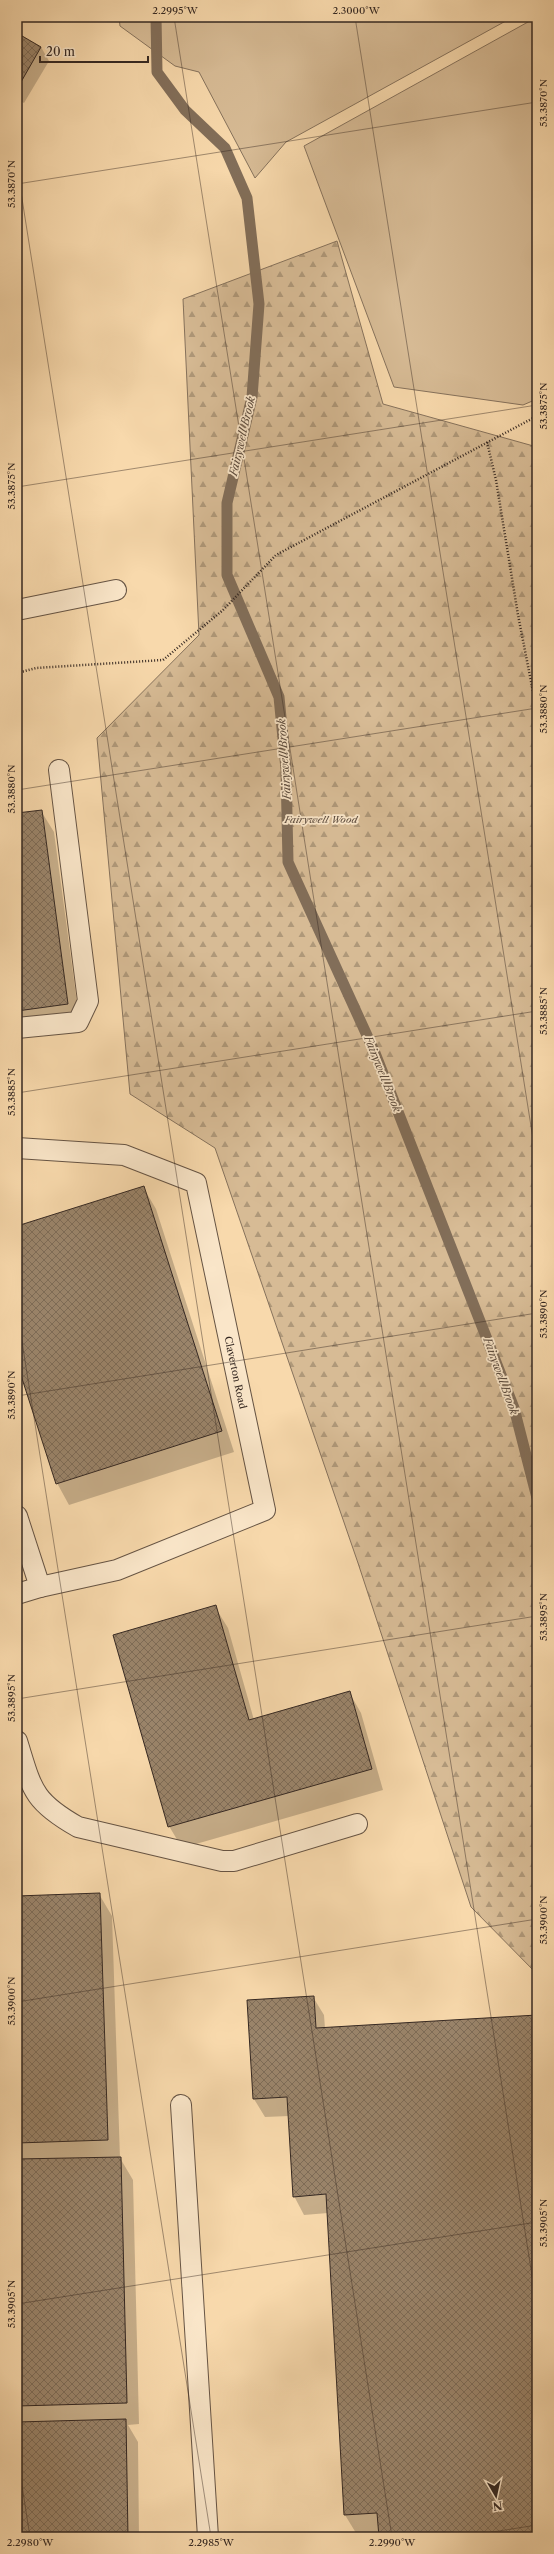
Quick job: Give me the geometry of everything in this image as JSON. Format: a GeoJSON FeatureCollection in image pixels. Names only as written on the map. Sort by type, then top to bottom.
{"type":"FeatureCollection","features":[{"type":"Feature","properties":{"kind":"lane"},"geometry":{"type":"LineString","coordinates":[[17,610],[116,590]]}},
{"type":"Feature","properties":{"kind":"lane"},"geometry":{"type":"LineString","coordinates":[[17,1028],[78,1022],[88,1001],[58,770]]}},
{"type":"Feature","properties":{"kind":"lane","name":"Claverton Road"},"geometry":{"type":"LineString","coordinates":[[17,1148],[124,1155],[196,1183],[265,1510],[116,1570],[40,1587]]}},
{"type":"Feature","properties":{"kind":"lane"},"geometry":{"type":"LineString","coordinates":[[17,1516],[40,1587],[17,1594]]}},
{"type":"Feature","properties":{"kind":"lane"},"geometry":{"type":"LineString","coordinates":[[17,1741],[30,1783],[38,1798],[58,1816],[78,1827],[222,1861],[234,1861],[356,1824]]}},
{"type":"Feature","properties":{"kind":"lane"},"geometry":{"type":"LineString","coordinates":[[181,2105],[208,2537]]}},
{"type":"Feature","properties":{"kind":"path"},"geometry":{"type":"LineString","coordinates":[[17,673],[36,668],[163,660],[223,610],[276,555],[537,416]]}},
{"type":"Feature","properties":{"kind":"path"},"geometry":{"type":"LineString","coordinates":[[488,442],[537,712]]}},
{"type":"Feature","properties":{"kind":"green space"},"geometry":{"type":"Polygon","coordinates":[[[119,17],[513,17],[286,142],[255,178],[199,72],[175,66],[120,26],[119,17]]]}},
{"type":"Feature","properties":{"kind":"green space"},"geometry":{"type":"Polygon","coordinates":[[[537,17],[537,399],[523,405],[394,387],[304,146],[537,17]]]}},
{"type":"Feature","properties":{"kind":"green space","name":"Fairywell Wood"},"geometry":{"type":"Polygon","coordinates":[[[337,241],[383,404],[537,447],[537,1974],[471,1907],[358,1563],[215,1148],[130,1094],[97,738],[199,635],[183,299],[337,241]]]}},
{"type":"Feature","properties":{"kind":"building"},"geometry":{"type":"Polygon","coordinates":[[[17,33],[41,47],[17,89],[17,33]]]}},
{"type":"Feature","properties":{"kind":"building"},"geometry":{"type":"Polygon","coordinates":[[[42,810],[68,1004],[17,1011],[17,813],[42,810]]]}},
{"type":"Feature","properties":{"kind":"building"},"geometry":{"type":"Polygon","coordinates":[[[144,1186],[222,1431],[56,1484],[17,1363],[17,1226],[144,1186]]]}},
{"type":"Feature","properties":{"kind":"building"},"geometry":{"type":"Polygon","coordinates":[[[216,1605],[249,1720],[350,1691],[372,1769],[168,1827],[113,1635],[216,1605]]]}},
{"type":"Feature","properties":{"kind":"building"},"geometry":{"type":"Polygon","coordinates":[[[100,1893],[108,2140],[17,2143],[17,1896],[100,1893]]]}},
{"type":"Feature","properties":{"kind":"building"},"geometry":{"type":"Polygon","coordinates":[[[314,1996],[316,2028],[537,2015],[537,2537],[379,2537],[377,2513],[344,2515],[326,2194],[293,2197],[287,2097],[253,2099],[247,2000],[314,1996]]]}},
{"type":"Feature","properties":{"kind":"building"},"geometry":{"type":"Polygon","coordinates":[[[121,2157],[127,2403],[17,2406],[17,2159],[121,2157]]]}},
{"type":"Feature","properties":{"kind":"building"},"geometry":{"type":"Polygon","coordinates":[[[126,2419],[128,2537],[17,2537],[17,2422],[126,2419]]]}},
{"type":"Feature","properties":{"kind":"waterway","name":"Fairywell Brook"},"geometry":{"type":"LineString","coordinates":[[156,17],[157,72],[185,110],[225,148],[247,198],[259,304],[252,397],[227,503],[227,575],[279,697],[286,769],[288,862],[375,1053],[514,1408],[537,1498]]}}]}
